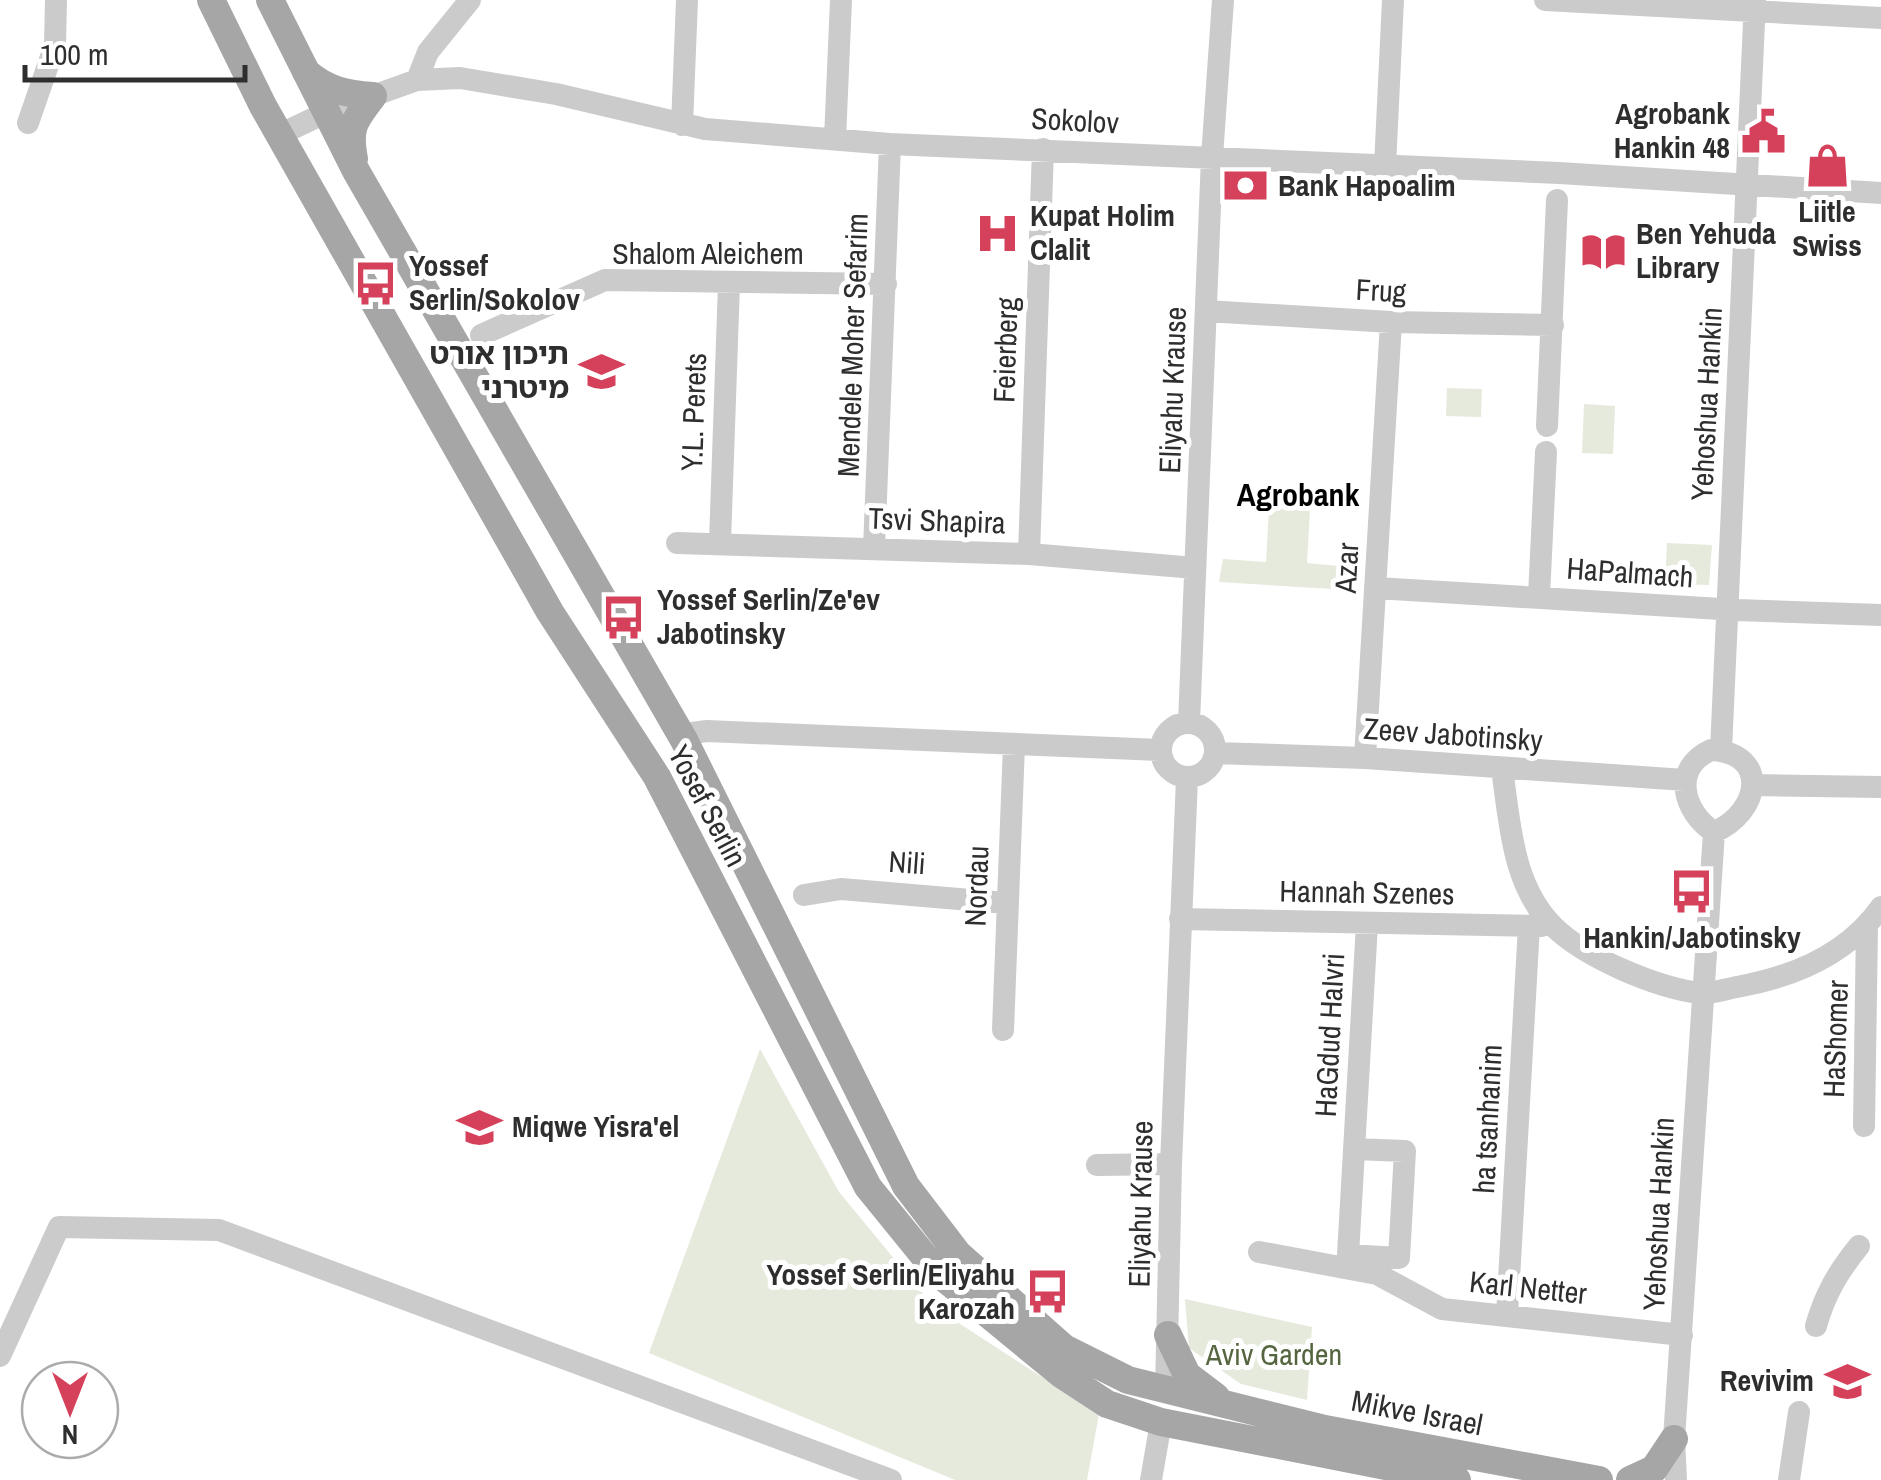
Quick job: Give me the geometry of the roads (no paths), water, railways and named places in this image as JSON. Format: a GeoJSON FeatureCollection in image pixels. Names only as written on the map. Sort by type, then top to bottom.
{"type":"FeatureCollection","features":[{"type":"Feature","properties":{"kind":"main road","name":"Yosef Serlin"},"geometry":{"type":"LineString","coordinates":[[210,0],[263,106],[550,612],[657,777],[868,1187],[938,1273],[1061,1374],[1107,1404],[1161,1422]]}},
{"type":"Feature","properties":{"kind":"main road","name":"Yosef Serlin"},"geometry":{"type":"LineString","coordinates":[[270,0],[356,171],[664,706],[695,736],[906,1186],[958,1254],[1064,1348],[1128,1380],[1166,1391]]}},
{"type":"Feature","properties":{"kind":"main road"},"geometry":{"type":"LineString","coordinates":[[304,70],[321,85],[348,94],[373,96]]}},
{"type":"Feature","properties":{"kind":"main road"},"geometry":{"type":"LineString","coordinates":[[356,171],[350,134],[356,118],[373,96]]}},
{"type":"Feature","properties":{"kind":"main road"},"geometry":{"type":"LineString","coordinates":[[657,777],[695,736]]}},
{"type":"Feature","properties":{"kind":"main road"},"geometry":{"type":"LineString","coordinates":[[1168,1335],[1187,1374],[1230,1406]]}},
{"type":"Feature","properties":{"kind":"main road"},"geometry":{"type":"LineString","coordinates":[[1161,1422],[1166,1391]]}},
{"type":"Feature","properties":{"kind":"main road","name":"Mikve Israel"},"geometry":{"type":"LineString","coordinates":[[1166,1391],[1325,1429],[1599,1480]]}},
{"type":"Feature","properties":{"kind":"main road","name":"Mikve Israel"},"geometry":{"type":"LineString","coordinates":[[1161,1422],[1456,1480]]}},
{"type":"Feature","properties":{"kind":"main road"},"geometry":{"type":"LineString","coordinates":[[1630,1480],[1654,1469],[1674,1440]]}},
{"type":"Feature","properties":{"kind":"street"},"geometry":{"type":"LineString","coordinates":[[28,123],[55,46],[56,0]]}},
{"type":"Feature","properties":{"kind":"street"},"geometry":{"type":"LineString","coordinates":[[417,80],[428,52],[470,0]]}},
{"type":"Feature","properties":{"kind":"street"},"geometry":{"type":"LineString","coordinates":[[682,125],[687,0]]}},
{"type":"Feature","properties":{"kind":"street"},"geometry":{"type":"LineString","coordinates":[[835,139],[841,0]]}},
{"type":"Feature","properties":{"kind":"street","name":"Eliyahu Krause"},"geometry":{"type":"LineString","coordinates":[[1189,723],[1212,158],[1223,0]]}},
{"type":"Feature","properties":{"kind":"street"},"geometry":{"type":"LineString","coordinates":[[1386,166],[1393,0]]}},
{"type":"Feature","properties":{"kind":"street"},"geometry":{"type":"LineString","coordinates":[[1545,0],[1754,6],[1881,18]]}},
{"type":"Feature","properties":{"kind":"street","name":"Yehoshua Hankin"},"geometry":{"type":"LineString","coordinates":[[1721,750],[1754,6]]}},
{"type":"Feature","properties":{"kind":"street","name":"Sokolov"},"geometry":{"type":"LineString","coordinates":[[281,134],[417,80],[460,78],[556,94],[682,125],[890,144],[1881,193]]}},
{"type":"Feature","properties":{"kind":"street","name":"Mendele Moher Sefarim"},"geometry":{"type":"LineString","coordinates":[[874,549],[890,144]]}},
{"type":"Feature","properties":{"kind":"street","name":"Feierberg"},"geometry":{"type":"LineString","coordinates":[[1029,554],[1043,149]]}},
{"type":"Feature","properties":{"kind":"street"},"geometry":{"type":"LineString","coordinates":[[1547,426],[1557,200]]}},
{"type":"Feature","properties":{"kind":"street","name":"Shalom Aleichem"},"geometry":{"type":"LineString","coordinates":[[481,335],[605,280],[886,284]]}},
{"type":"Feature","properties":{"kind":"street","name":"Y.L. Perets"},"geometry":{"type":"LineString","coordinates":[[720,542],[728,284]]}},
{"type":"Feature","properties":{"kind":"street","name":"Frug"},"geometry":{"type":"LineString","coordinates":[[1206,311],[1391,322],[1553,326]]}},
{"type":"Feature","properties":{"kind":"street","name":"Azar"},"geometry":{"type":"LineString","coordinates":[[1365,758],[1391,322]]}},
{"type":"Feature","properties":{"kind":"street"},"geometry":{"type":"LineString","coordinates":[[1538,596],[1546,452]]}},
{"type":"Feature","properties":{"kind":"street","name":"Tsvi Shapira"},"geometry":{"type":"LineString","coordinates":[[677,544],[720,542],[1029,554],[1195,568]]}},
{"type":"Feature","properties":{"kind":"street","name":"HaPalmach"},"geometry":{"type":"LineString","coordinates":[[1376,588],[1726,610],[1881,614]]}},
{"type":"Feature","properties":{"kind":"street"},"geometry":{"type":"LineString","coordinates":[[1189,723],[1198,724],[1212,736],[1216,752],[1204,774],[1187,778],[1165,766],[1160,750],[1166,734],[1189,723]]}},
{"type":"Feature","properties":{"kind":"street"},"geometry":{"type":"LineString","coordinates":[[695,736],[1160,750]]}},
{"type":"Feature","properties":{"kind":"street","name":"Nordau"},"geometry":{"type":"LineString","coordinates":[[1003,1030],[1014,745]]}},
{"type":"Feature","properties":{"kind":"street"},"geometry":{"type":"LineString","coordinates":[[1721,750],[1744,765],[1753,785],[1746,809],[1728,826],[1714,832],[1691,811],[1685,780],[1702,754],[1721,750]]}},
{"type":"Feature","properties":{"kind":"street","name":"Zeev Jabotinsky"},"geometry":{"type":"LineString","coordinates":[[1216,752],[1685,780]]}},
{"type":"Feature","properties":{"kind":"street"},"geometry":{"type":"LineString","coordinates":[[1502,769],[1516,862],[1541,926],[1611,967],[1702,993],[1780,979],[1835,950],[1874,917]]}},
{"type":"Feature","properties":{"kind":"street","name":"Eliyahu Krause"},"geometry":{"type":"LineString","coordinates":[[1166,1391],[1170,1164],[1187,778]]}},
{"type":"Feature","properties":{"kind":"street"},"geometry":{"type":"LineString","coordinates":[[1753,785],[1881,787]]}},
{"type":"Feature","properties":{"kind":"street","name":"Yehoshua Hankin"},"geometry":{"type":"LineString","coordinates":[[1676,1480],[1674,1440],[1714,832]]}},
{"type":"Feature","properties":{"kind":"street","name":"Nili"},"geometry":{"type":"LineString","coordinates":[[804,895],[841,889],[1006,902]]}},
{"type":"Feature","properties":{"kind":"street","name":"HaShomer"},"geometry":{"type":"LineString","coordinates":[[1864,1126],[1874,917]]}},
{"type":"Feature","properties":{"kind":"street","name":"Hannah Szenes"},"geometry":{"type":"LineString","coordinates":[[1180,919],[1541,926]]}},
{"type":"Feature","properties":{"kind":"street","name":"HaGdud HaIvri"},"geometry":{"type":"LineString","coordinates":[[1354,1149],[1405,1152],[1399,1258],[1348,1255],[1354,1149],[1367,924]]}},
{"type":"Feature","properties":{"kind":"street","name":"ha tsanhanim"},"geometry":{"type":"LineString","coordinates":[[1507,1315],[1541,926]]}},
{"type":"Feature","properties":{"kind":"street"},"geometry":{"type":"LineString","coordinates":[[1835,950],[1875,955]]}},
{"type":"Feature","properties":{"kind":"street"},"geometry":{"type":"LineString","coordinates":[[1097,1165],[1170,1164]]}},
{"type":"Feature","properties":{"kind":"street"},"geometry":{"type":"LineString","coordinates":[[0,1356],[59,1227],[219,1230],[857,1474],[890,1480]]}},
{"type":"Feature","properties":{"kind":"street"},"geometry":{"type":"LineString","coordinates":[[1816,1326],[1824,1297],[1859,1246]]}},
{"type":"Feature","properties":{"kind":"street","name":"Karl Netter"},"geometry":{"type":"LineString","coordinates":[[1259,1252],[1377,1274],[1442,1310],[1682,1336]]}},
{"type":"Feature","properties":{"kind":"street"},"geometry":{"type":"LineString","coordinates":[[1789,1480],[1799,1412]]}},
{"type":"Feature","properties":{"kind":"street"},"geometry":{"type":"LineString","coordinates":[[1151,1480],[1161,1422]]}},
{"type":"Feature","properties":{"kind":"place","name":"Agrobank Hankin 48"},"geometry":{"type":"Point","coordinates":[1763,131]}},
{"type":"Feature","properties":{"kind":"place","name":"Liitle Swiss"},"geometry":{"type":"Point","coordinates":[1827,165]}},
{"type":"Feature","properties":{"kind":"place","name":"Bank Hapoalim"},"geometry":{"type":"Point","coordinates":[1245,186]}},
{"type":"Feature","properties":{"kind":"place","name":"Kupat Holim Clalit"},"geometry":{"type":"Point","coordinates":[997,233]}},
{"type":"Feature","properties":{"kind":"place","name":"Ben Yehuda Library"},"geometry":{"type":"Point","coordinates":[1603,251]}},
{"type":"Feature","properties":{"kind":"place","name":"Yossef Serlin/Sokolov"},"geometry":{"type":"Point","coordinates":[376,283]}},
{"type":"Feature","properties":{"kind":"place","name":"תיכון אורט מיטרני"},"geometry":{"type":"Point","coordinates":[602,371]}},
{"type":"Feature","properties":{"kind":"place","name":"Yossef Serlin/Ze'ev Jabotinsky"},"geometry":{"type":"Point","coordinates":[624,617]}},
{"type":"Feature","properties":{"kind":"place","name":"Hankin/Jabotinsky"},"geometry":{"type":"Point","coordinates":[1692,891]}},
{"type":"Feature","properties":{"kind":"place","name":"Miqwe Yisra'el"},"geometry":{"type":"Point","coordinates":[479,1127]}},
{"type":"Feature","properties":{"kind":"place","name":"Yossef Serlin/Eliyahu Karozah"},"geometry":{"type":"Point","coordinates":[1048,1292]}},
{"type":"Feature","properties":{"kind":"place","name":"Revivim"},"geometry":{"type":"Point","coordinates":[1847,1381]}},
{"type":"Feature","properties":{"kind":"district","name":"Agrobank"},"geometry":{"type":"Point","coordinates":[1298,495]}},
{"type":"Feature","properties":{"kind":"park label","name":"Aviv Garden"},"geometry":{"type":"Point","coordinates":[1274,1355]}}]}
